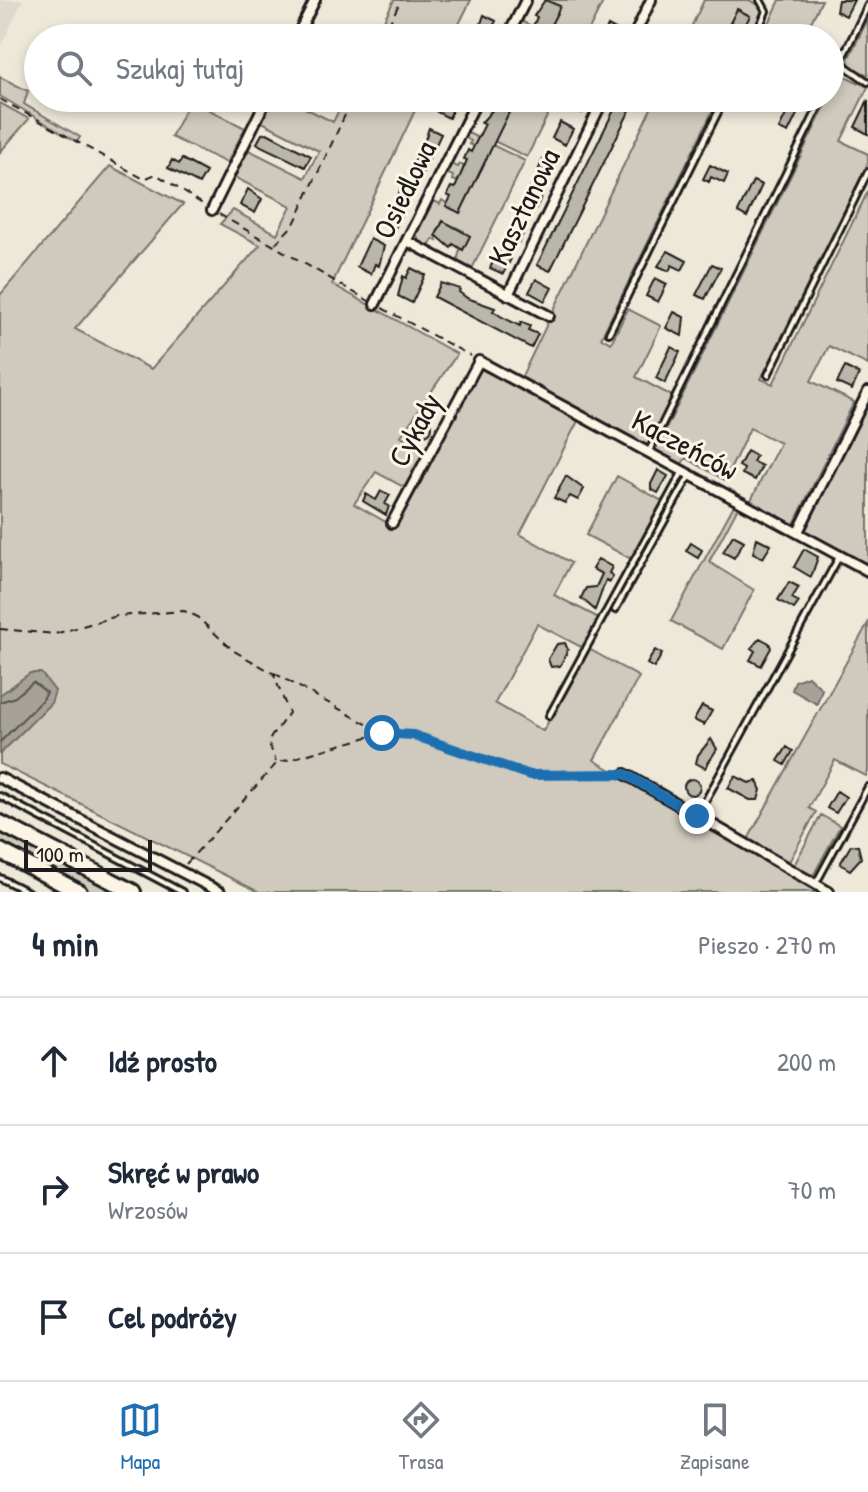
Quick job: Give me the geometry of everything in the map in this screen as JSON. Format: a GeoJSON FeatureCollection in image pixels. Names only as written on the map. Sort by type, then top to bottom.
{"type":"FeatureCollection","features":[{"type":"Feature","properties":{"kind":"highway"},"geometry":{"type":"LineString","coordinates":[[0,823],[133,892]]}},
{"type":"Feature","properties":{"kind":"highway"},"geometry":{"type":"LineString","coordinates":[[0,851],[79,892]]}},
{"type":"Feature","properties":{"kind":"street"},"geometry":{"type":"LineString","coordinates":[[303,24],[315,0]]}},
{"type":"Feature","properties":{"kind":"street"},"geometry":{"type":"LineString","coordinates":[[514,24],[526,0]]}},
{"type":"Feature","properties":{"kind":"street"},"geometry":{"type":"LineString","coordinates":[[640,24],[651,0]]}},
{"type":"Feature","properties":{"kind":"street"},"geometry":{"type":"LineString","coordinates":[[212,210],[260,112]]}},
{"type":"Feature","properties":{"kind":"street","name":"Osiedlowa"},"geometry":{"type":"LineString","coordinates":[[375,304],[471,112]]}},
{"type":"Feature","properties":{"kind":"street","name":"Kasztanowa"},"geometry":{"type":"LineString","coordinates":[[508,295],[597,112]]}},
{"type":"Feature","properties":{"kind":"street","name":"Kasztanowa"},"geometry":{"type":"LineString","coordinates":[[407,241],[549,316]]}},
{"type":"Feature","properties":{"kind":"street","name":"Kaczeńców"},"geometry":{"type":"LineString","coordinates":[[479,361],[868,571]]}},
{"type":"Feature","properties":{"kind":"street","name":"Cykady"},"geometry":{"type":"LineString","coordinates":[[392,523],[479,361]]}},
{"type":"Feature","properties":{"kind":"street"},"geometry":{"type":"LineString","coordinates":[[798,532],[868,392]]}},
{"type":"Feature","properties":{"kind":"street"},"geometry":{"type":"LineString","coordinates":[[625,774],[829,892]]}},
{"type":"Feature","properties":{"kind":"street"},"geometry":{"type":"LineString","coordinates":[[0,778],[220,892]]}},
{"type":"Feature","properties":{"kind":"lane"},"geometry":{"type":"LineString","coordinates":[[760,0],[766,11],[761,24]]}},
{"type":"Feature","properties":{"kind":"lane"},"geometry":{"type":"LineString","coordinates":[[844,54],[868,5]]}},
{"type":"Feature","properties":{"kind":"lane"},"geometry":{"type":"LineString","coordinates":[[844,65],[868,82]]}},
{"type":"Feature","properties":{"kind":"lane"},"geometry":{"type":"LineString","coordinates":[[609,333],[718,112]]}},
{"type":"Feature","properties":{"kind":"lane"},"geometry":{"type":"LineString","coordinates":[[648,453],[816,112]]}},
{"type":"Feature","properties":{"kind":"lane"},"geometry":{"type":"LineString","coordinates":[[768,375],[868,172]]}},
{"type":"Feature","properties":{"kind":"lane"},"geometry":{"type":"LineString","coordinates":[[615,610],[686,473]]}},
{"type":"Feature","properties":{"kind":"lane"},"geometry":{"type":"LineString","coordinates":[[549,716],[686,473]]}},
{"type":"Feature","properties":{"kind":"lane"},"geometry":{"type":"LineString","coordinates":[[697,816],[840,555]]}},
{"type":"Feature","properties":{"kind":"lane"},"geometry":{"type":"LineString","coordinates":[[815,885],[868,787]]}},
{"type":"Feature","properties":{"kind":"lane"},"geometry":{"type":"LineString","coordinates":[[0,796],[182,892]]}},
{"type":"Feature","properties":{"kind":"lane"},"geometry":{"type":"LineString","coordinates":[[0,878],[28,892]]}},
{"type":"Feature","properties":{"kind":"path"},"geometry":{"type":"LineString","coordinates":[[389,24],[401,0]]}},
{"type":"Feature","properties":{"kind":"path"},"geometry":{"type":"LineString","coordinates":[[0,99],[144,179],[156,174],[212,210],[275,244],[294,224],[346,112]]}},
{"type":"Feature","properties":{"kind":"path"},"geometry":{"type":"LineString","coordinates":[[0,629],[55,634],[117,616],[184,611],[196,616],[234,651],[382,733]]}},
{"type":"Feature","properties":{"kind":"path"},"geometry":{"type":"LineString","coordinates":[[273,673],[289,713],[268,741],[277,763]]}},
{"type":"Feature","properties":{"kind":"path"},"geometry":{"type":"LineString","coordinates":[[182,872],[189,859],[277,763],[382,733],[413,735],[530,775],[625,774]]}},
{"type":"Feature","properties":{"kind":"shaded area"},"geometry":{"type":"Polygon","coordinates":[[[0,0],[23,0],[0,48],[0,0]]]}},
{"type":"Feature","properties":{"kind":"shaded area"},"geometry":{"type":"Polygon","coordinates":[[[394,0],[471,0],[459,24],[382,24],[394,0]]]}},
{"type":"Feature","properties":{"kind":"shaded area"},"geometry":{"type":"Polygon","coordinates":[[[547,0],[604,0],[592,24],[551,24],[559,7],[547,0]]]}},
{"type":"Feature","properties":{"kind":"shaded area"},"geometry":{"type":"Polygon","coordinates":[[[704,0],[749,0],[761,6],[756,24],[693,24],[704,0]]]}},
{"type":"Feature","properties":{"kind":"shaded area"},"geometry":{"type":"Polygon","coordinates":[[[780,0],[822,0],[810,24],[769,24],[780,0]]]}},
{"type":"Feature","properties":{"kind":"shaded area"},"geometry":{"type":"Polygon","coordinates":[[[868,19],[868,75],[851,67],[848,59],[868,19]]]}},
{"type":"Feature","properties":{"kind":"shaded area"},"geometry":{"type":"Polygon","coordinates":[[[844,75],[868,87],[841,141],[868,154],[868,163],[761,379],[773,384],[868,191],[868,365],[829,346],[811,381],[854,402],[793,526],[750,502],[780,443],[750,428],[725,480],[686,458],[680,466],[654,453],[822,112],[844,112],[844,75]]]}},
{"type":"Feature","properties":{"kind":"shaded area"},"geometry":{"type":"Polygon","coordinates":[[[0,77],[24,89],[24,110],[0,96],[0,77]]]}},
{"type":"Feature","properties":{"kind":"shaded area"},"geometry":{"type":"Polygon","coordinates":[[[0,103],[29,119],[0,152],[0,103]]]}},
{"type":"Feature","properties":{"kind":"shaded area"},"geometry":{"type":"Polygon","coordinates":[[[27,112],[38,112],[80,137],[77,142],[27,112]]]}},
{"type":"Feature","properties":{"kind":"shaded area"},"geometry":{"type":"Polygon","coordinates":[[[184,112],[214,112],[245,128],[227,163],[171,137],[184,112]]]}},
{"type":"Feature","properties":{"kind":"shaded area"},"geometry":{"type":"Polygon","coordinates":[[[267,112],[313,112],[333,122],[338,112],[414,112],[332,284],[457,354],[401,436],[428,450],[407,489],[376,472],[354,504],[395,527],[479,366],[579,419],[520,534],[571,563],[554,595],[599,618],[583,648],[537,624],[495,703],[543,731],[589,649],[639,677],[594,760],[820,892],[259,892],[0,764],[0,295],[110,166],[183,204],[75,329],[151,369],[260,245],[220,224],[233,210],[277,234],[291,206],[234,177],[249,150],[305,178],[319,151],[262,122],[267,112]]]}},
{"type":"Feature","properties":{"kind":"shaded area"},"geometry":{"type":"Polygon","coordinates":[[[503,112],[549,112],[527,157],[494,141],[507,114],[503,112]]]}},
{"type":"Feature","properties":{"kind":"shaded area"},"geometry":{"type":"Polygon","coordinates":[[[649,112],[712,112],[601,338],[611,343],[628,309],[661,326],[636,377],[672,396],[647,450],[520,380],[649,112]]]}},
{"type":"Feature","properties":{"kind":"shaded area"},"geometry":{"type":"Polygon","coordinates":[[[466,132],[525,161],[472,269],[457,262],[464,231],[443,221],[436,235],[437,241],[433,239],[429,247],[419,242],[416,233],[432,200],[440,204],[442,200],[460,213],[473,186],[452,180],[453,176],[446,173],[450,164],[458,167],[460,164],[464,166],[463,170],[481,170],[487,157],[476,142],[474,146],[469,144],[471,141],[464,137],[466,132]]]}},
{"type":"Feature","properties":{"kind":"shaded area"},"geometry":{"type":"Polygon","coordinates":[[[868,401],[868,567],[803,531],[868,401]]]}},
{"type":"Feature","properties":{"kind":"shaded area"},"geometry":{"type":"Polygon","coordinates":[[[617,476],[662,501],[631,559],[586,535],[617,476]]]}},
{"type":"Feature","properties":{"kind":"shaded area"},"geometry":{"type":"Polygon","coordinates":[[[734,505],[738,507],[709,562],[754,590],[723,649],[671,621],[734,505]]]}},
{"type":"Feature","properties":{"kind":"shaded area"},"geometry":{"type":"Polygon","coordinates":[[[868,623],[868,772],[866,776],[835,760],[809,808],[816,812],[788,864],[747,841],[868,623]]]}},
{"type":"Feature","properties":{"kind":"shaded area"},"geometry":{"type":"Polygon","coordinates":[[[821,815],[840,826],[814,874],[807,875],[793,867],[821,815]]]}},
{"type":"Feature","properties":{"kind":"shaded area"},"geometry":{"type":"Polygon","coordinates":[[[0,829],[122,892],[90,892],[0,846],[0,829]]]}},
{"type":"Feature","properties":{"kind":"water"},"geometry":{"type":"Polygon","coordinates":[[[30,673],[41,673],[55,691],[51,703],[0,754],[0,695],[30,673]]]}},
{"type":"Feature","properties":{"kind":"water"},"geometry":{"type":"Polygon","coordinates":[[[808,676],[822,689],[817,704],[792,690],[795,681],[808,676]]]}},
{"type":"Feature","properties":{"kind":"building"},"geometry":{"type":"Polygon","coordinates":[[[545,0],[560,6],[551,24],[534,24],[537,17],[534,16],[545,0]]]}},
{"type":"Feature","properties":{"kind":"building"},"geometry":{"type":"Polygon","coordinates":[[[838,0],[854,0],[846,16],[836,11],[838,0]]]}},
{"type":"Feature","properties":{"kind":"building"},"geometry":{"type":"Polygon","coordinates":[[[737,9],[750,16],[746,24],[730,24],[737,9]]]}},
{"type":"Feature","properties":{"kind":"building"},"geometry":{"type":"Polygon","coordinates":[[[484,15],[496,21],[494,24],[481,24],[484,15]]]}},
{"type":"Feature","properties":{"kind":"building"},"geometry":{"type":"Polygon","coordinates":[[[868,100],[868,134],[855,127],[868,100]]]}},
{"type":"Feature","properties":{"kind":"building"},"geometry":{"type":"Polygon","coordinates":[[[437,112],[451,112],[449,118],[437,112]]]}},
{"type":"Feature","properties":{"kind":"building"},"geometry":{"type":"Polygon","coordinates":[[[491,112],[509,112],[460,213],[446,206],[451,197],[447,195],[451,187],[455,188],[468,150],[471,152],[485,124],[481,123],[491,112]]]}},
{"type":"Feature","properties":{"kind":"building"},"geometry":{"type":"Polygon","coordinates":[[[613,112],[629,112],[550,271],[537,265],[613,112]]]}},
{"type":"Feature","properties":{"kind":"building"},"geometry":{"type":"Polygon","coordinates":[[[787,112],[798,112],[788,133],[779,129],[787,112]]]}},
{"type":"Feature","properties":{"kind":"building"},"geometry":{"type":"Polygon","coordinates":[[[560,122],[573,129],[565,145],[552,138],[560,122]]]}},
{"type":"Feature","properties":{"kind":"building"},"geometry":{"type":"Polygon","coordinates":[[[429,128],[441,134],[422,174],[410,168],[422,149],[429,128]]]}},
{"type":"Feature","properties":{"kind":"building"},"geometry":{"type":"Polygon","coordinates":[[[267,133],[311,156],[305,167],[257,143],[262,134],[267,133]]]}},
{"type":"Feature","properties":{"kind":"building"},"geometry":{"type":"Polygon","coordinates":[[[545,155],[558,162],[550,178],[538,171],[545,155]]]}},
{"type":"Feature","properties":{"kind":"building"},"geometry":{"type":"Polygon","coordinates":[[[182,159],[206,172],[199,184],[168,168],[172,160],[179,164],[182,159]]]}},
{"type":"Feature","properties":{"kind":"building"},"geometry":{"type":"Polygon","coordinates":[[[710,165],[728,174],[724,183],[711,177],[709,182],[703,179],[710,165]]]}},
{"type":"Feature","properties":{"kind":"building"},"geometry":{"type":"Polygon","coordinates":[[[753,181],[762,185],[747,217],[738,212],[753,181]]]}},
{"type":"Feature","properties":{"kind":"building"},"geometry":{"type":"Polygon","coordinates":[[[402,184],[414,190],[394,230],[382,225],[395,206],[402,184]]]}},
{"type":"Feature","properties":{"kind":"building"},"geometry":{"type":"Polygon","coordinates":[[[530,188],[543,194],[535,210],[522,203],[530,188]]]}},
{"type":"Feature","properties":{"kind":"building"},"geometry":{"type":"Polygon","coordinates":[[[248,189],[262,199],[255,213],[240,205],[248,189]]]}},
{"type":"Feature","properties":{"kind":"building"},"geometry":{"type":"Polygon","coordinates":[[[514,220],[527,226],[519,242],[506,236],[514,220]]]}},
{"type":"Feature","properties":{"kind":"building"},"geometry":{"type":"Polygon","coordinates":[[[443,221],[470,236],[463,250],[453,244],[451,248],[436,235],[443,221]]]}},
{"type":"Feature","properties":{"kind":"building"},"geometry":{"type":"Polygon","coordinates":[[[370,239],[384,246],[379,266],[375,264],[371,274],[357,267],[370,239]]]}},
{"type":"Feature","properties":{"kind":"building"},"geometry":{"type":"Polygon","coordinates":[[[668,251],[687,261],[682,270],[672,265],[669,271],[658,266],[668,251]]]}},
{"type":"Feature","properties":{"kind":"building"},"geometry":{"type":"Polygon","coordinates":[[[498,252],[511,259],[503,274],[490,268],[498,252]]]}},
{"type":"Feature","properties":{"kind":"building"},"geometry":{"type":"Polygon","coordinates":[[[712,264],[721,268],[705,299],[696,295],[712,264]]]}},
{"type":"Feature","properties":{"kind":"building"},"geometry":{"type":"Polygon","coordinates":[[[411,268],[425,275],[412,303],[398,296],[403,276],[406,278],[411,268]]]}},
{"type":"Feature","properties":{"kind":"building"},"geometry":{"type":"Polygon","coordinates":[[[655,278],[667,284],[658,302],[646,296],[655,278]]]}},
{"type":"Feature","properties":{"kind":"building"},"geometry":{"type":"Polygon","coordinates":[[[536,279],[552,288],[545,301],[529,292],[536,279]]]}},
{"type":"Feature","properties":{"kind":"building"},"geometry":{"type":"Polygon","coordinates":[[[441,283],[460,289],[459,292],[467,298],[495,308],[493,311],[520,326],[521,322],[530,326],[528,330],[538,334],[531,348],[434,297],[441,283]]]}},
{"type":"Feature","properties":{"kind":"building"},"geometry":{"type":"Polygon","coordinates":[[[674,312],[684,317],[682,336],[666,328],[674,312]]]}},
{"type":"Feature","properties":{"kind":"building"},"geometry":{"type":"Polygon","coordinates":[[[671,347],[680,352],[665,383],[656,378],[671,347]]]}},
{"type":"Feature","properties":{"kind":"building"},"geometry":{"type":"Polygon","coordinates":[[[845,367],[859,374],[852,390],[837,383],[845,367]]]}},
{"type":"Feature","properties":{"kind":"building"},"geometry":{"type":"Polygon","coordinates":[[[421,419],[427,419],[432,427],[430,433],[421,435],[416,430],[416,424],[421,419]]]}},
{"type":"Feature","properties":{"kind":"building"},"geometry":{"type":"Polygon","coordinates":[[[747,451],[756,456],[753,462],[762,466],[755,480],[742,474],[744,469],[739,466],[747,451]]]}},
{"type":"Feature","properties":{"kind":"building"},"geometry":{"type":"Polygon","coordinates":[[[658,470],[668,476],[658,493],[651,489],[651,484],[658,470]]]}},
{"type":"Feature","properties":{"kind":"building"},"geometry":{"type":"Polygon","coordinates":[[[566,476],[584,489],[578,500],[570,496],[565,503],[554,498],[566,476]]]}},
{"type":"Feature","properties":{"kind":"building"},"geometry":{"type":"Polygon","coordinates":[[[381,491],[390,495],[385,504],[389,506],[386,515],[363,501],[366,494],[376,500],[381,491]]]}},
{"type":"Feature","properties":{"kind":"building"},"geometry":{"type":"Polygon","coordinates":[[[733,535],[744,541],[734,558],[723,552],[733,535]]]}},
{"type":"Feature","properties":{"kind":"building"},"geometry":{"type":"Polygon","coordinates":[[[757,538],[771,545],[763,558],[753,553],[757,538]]]}},
{"type":"Feature","properties":{"kind":"building"},"geometry":{"type":"Polygon","coordinates":[[[691,543],[702,550],[698,558],[686,551],[691,543]]]}},
{"type":"Feature","properties":{"kind":"building"},"geometry":{"type":"Polygon","coordinates":[[[804,549],[818,557],[811,577],[794,567],[804,549]]]}},
{"type":"Feature","properties":{"kind":"building"},"geometry":{"type":"Polygon","coordinates":[[[598,559],[612,567],[609,573],[613,576],[610,582],[606,580],[595,610],[581,598],[586,588],[596,587],[602,574],[592,569],[598,559]]]}},
{"type":"Feature","properties":{"kind":"building"},"geometry":{"type":"Polygon","coordinates":[[[789,582],[799,587],[792,598],[799,602],[794,609],[778,600],[789,582]]]}},
{"type":"Feature","properties":{"kind":"building"},"geometry":{"type":"Polygon","coordinates":[[[760,638],[771,648],[761,666],[750,660],[755,651],[751,648],[760,638]]]}},
{"type":"Feature","properties":{"kind":"building"},"geometry":{"type":"Polygon","coordinates":[[[565,643],[568,650],[560,666],[551,667],[548,659],[557,644],[565,643]]]}},
{"type":"Feature","properties":{"kind":"building"},"geometry":{"type":"Polygon","coordinates":[[[655,650],[662,654],[654,668],[647,664],[655,650]]]}},
{"type":"Feature","properties":{"kind":"building"},"geometry":{"type":"Polygon","coordinates":[[[702,706],[712,711],[704,725],[694,720],[702,706]]]}},
{"type":"Feature","properties":{"kind":"building"},"geometry":{"type":"Polygon","coordinates":[[[711,739],[717,749],[705,768],[696,763],[698,755],[711,739]]]}},
{"type":"Feature","properties":{"kind":"building"},"geometry":{"type":"Polygon","coordinates":[[[787,747],[793,751],[785,765],[778,761],[787,747]]]}},
{"type":"Feature","properties":{"kind":"building"},"geometry":{"type":"Polygon","coordinates":[[[735,776],[749,783],[757,781],[761,790],[758,800],[750,800],[728,788],[735,776]]]}},
{"type":"Feature","properties":{"kind":"building"},"geometry":{"type":"Polygon","coordinates":[[[689,779],[695,779],[700,787],[698,793],[689,795],[684,790],[684,784],[689,779]]]}},
{"type":"Feature","properties":{"kind":"building"},"geometry":{"type":"Polygon","coordinates":[[[837,791],[846,797],[836,813],[827,808],[837,791]]]}},
{"type":"Feature","properties":{"kind":"building"},"geometry":{"type":"Polygon","coordinates":[[[851,845],[858,846],[861,858],[850,870],[840,864],[851,845]]]}},
{"type":"Feature","properties":{"kind":"route"},"geometry":{"type":"LineString","coordinates":[[382,733],[413,735],[530,775],[625,774],[697,816]]}}]}
